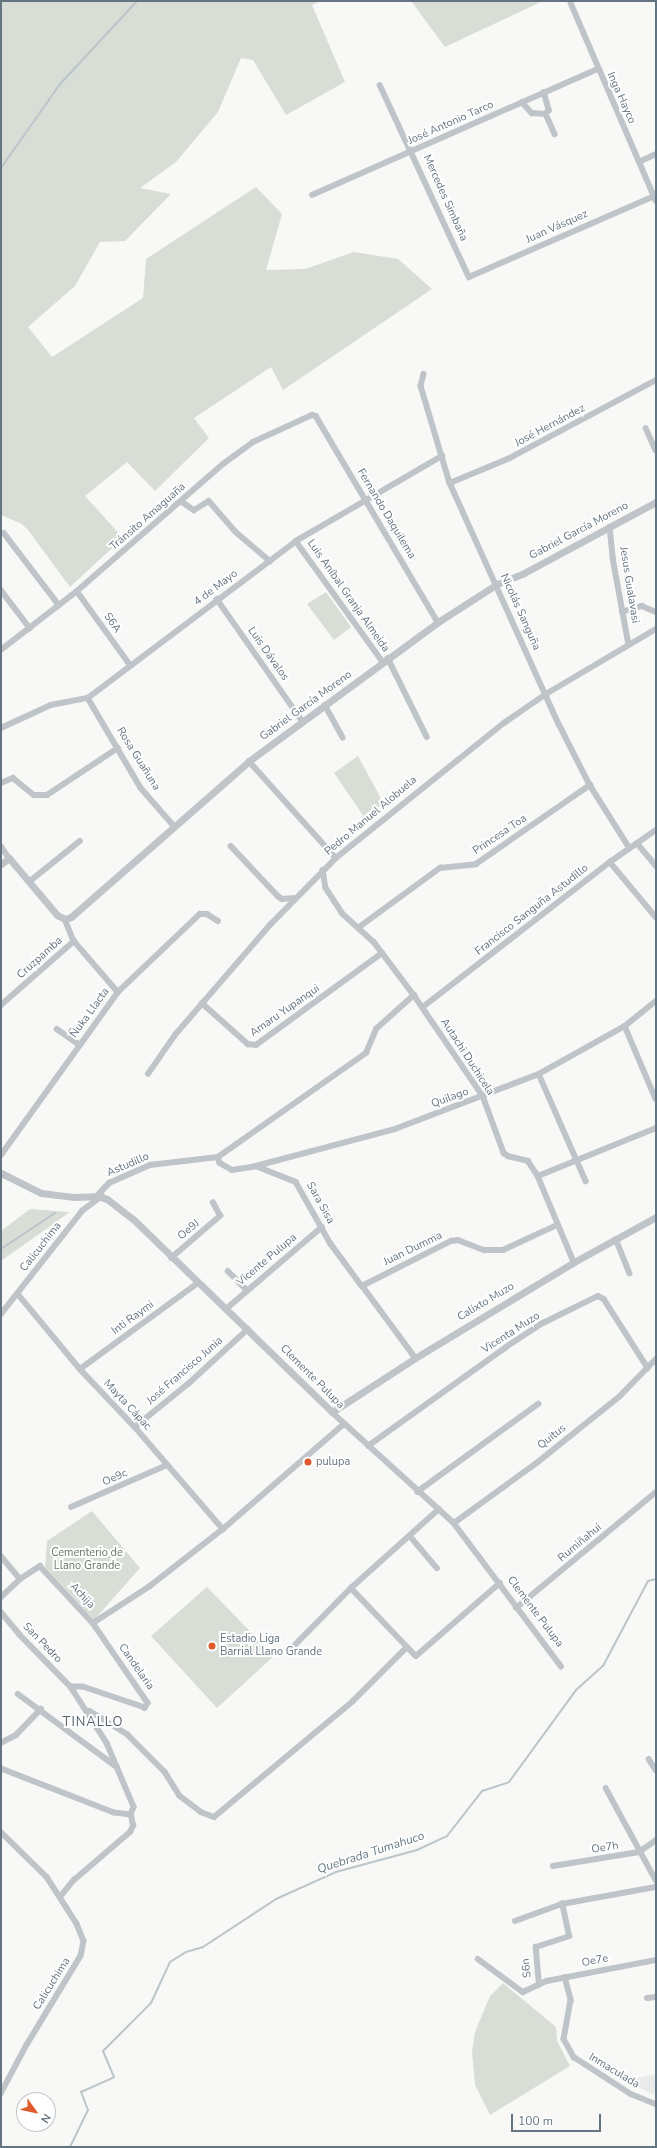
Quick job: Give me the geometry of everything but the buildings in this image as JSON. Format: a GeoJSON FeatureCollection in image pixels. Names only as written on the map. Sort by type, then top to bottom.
{"type":"FeatureCollection","features":[{"type":"Feature","properties":{"kind":"street","name":"Inga Hayco"},"geometry":{"type":"LineString","coordinates":[[571,3],[598,69],[655,198]]}},
{"type":"Feature","properties":{"kind":"street","name":"José Antonio Tarco"},"geometry":{"type":"LineString","coordinates":[[312,196],[598,69]]}},
{"type":"Feature","properties":{"kind":"street","name":"Mercedes Simbaña"},"geometry":{"type":"LineString","coordinates":[[380,85],[469,277]]}},
{"type":"Feature","properties":{"kind":"street"},"geometry":{"type":"LineString","coordinates":[[544,92],[549,110],[546,114]]}},
{"type":"Feature","properties":{"kind":"street"},"geometry":{"type":"LineString","coordinates":[[522,102],[532,113],[546,114]]}},
{"type":"Feature","properties":{"kind":"street"},"geometry":{"type":"LineString","coordinates":[[546,114],[555,134]]}},
{"type":"Feature","properties":{"kind":"street"},"geometry":{"type":"LineString","coordinates":[[639,162],[656,154]]}},
{"type":"Feature","properties":{"kind":"street","name":"Juan Vásquez"},"geometry":{"type":"LineString","coordinates":[[469,277],[655,198]]}},
{"type":"Feature","properties":{"kind":"street","name":"Nicolás Sanguña"},"geometry":{"type":"LineString","coordinates":[[424,374],[421,386],[450,483],[546,694],[590,785],[629,848]]}},
{"type":"Feature","properties":{"kind":"street","name":"José Hernández"},"geometry":{"type":"LineString","coordinates":[[450,483],[510,458],[656,380]]}},
{"type":"Feature","properties":{"kind":"street","name":"Tránsito Amaguaña"},"geometry":{"type":"LineString","coordinates":[[1,650],[59,605],[253,442],[312,415],[316,416]]}},
{"type":"Feature","properties":{"kind":"street","name":"Fernando Daquilema"},"geometry":{"type":"LineString","coordinates":[[316,416],[438,622]]}},
{"type":"Feature","properties":{"kind":"street"},"geometry":{"type":"LineString","coordinates":[[646,428],[656,450]]}},
{"type":"Feature","properties":{"kind":"street","name":"4 de Mayo"},"geometry":{"type":"LineString","coordinates":[[1,728],[51,705],[88,698],[217,598],[270,561],[296,540],[367,501],[442,456]]}},
{"type":"Feature","properties":{"kind":"street"},"geometry":{"type":"LineString","coordinates":[[181,501],[194,510],[209,501],[236,532],[270,561]]}},
{"type":"Feature","properties":{"kind":"street","name":"Gabriel García Moreno"},"geometry":{"type":"LineString","coordinates":[[65,919],[77,914],[249,761],[438,622],[497,584],[524,573],[656,502]]}},
{"type":"Feature","properties":{"kind":"street","name":"Jesus Gualavasi"},"geometry":{"type":"LineString","coordinates":[[610,527],[622,612],[629,645]]}},
{"type":"Feature","properties":{"kind":"street"},"geometry":{"type":"LineString","coordinates":[[4,533],[59,605]]}},
{"type":"Feature","properties":{"kind":"street","name":"Luis Aníbal Granja Almeida"},"geometry":{"type":"LineString","coordinates":[[296,540],[386,660],[426,737]]}},
{"type":"Feature","properties":{"kind":"street"},"geometry":{"type":"LineString","coordinates":[[1,590],[30,628]]}},
{"type":"Feature","properties":{"kind":"street","name":"S6A"},"geometry":{"type":"LineString","coordinates":[[77,590],[131,666]]}},
{"type":"Feature","properties":{"kind":"street","name":"Luis Dávalos"},"geometry":{"type":"LineString","coordinates":[[217,598],[303,722]]}},
{"type":"Feature","properties":{"kind":"street"},"geometry":{"type":"LineString","coordinates":[[622,612],[642,606],[656,612]]}},
{"type":"Feature","properties":{"kind":"street","name":"Pedro Manuel Alobuela"},"geometry":{"type":"LineString","coordinates":[[148,1074],[175,1035],[202,1003],[295,898],[336,858],[445,768],[546,694],[656,629]]}},
{"type":"Feature","properties":{"kind":"street","name":"Rosa Guañuna"},"geometry":{"type":"LineString","coordinates":[[88,698],[141,788],[175,827]]}},
{"type":"Feature","properties":{"kind":"street"},"geometry":{"type":"LineString","coordinates":[[325,706],[343,737]]}},
{"type":"Feature","properties":{"kind":"street"},"geometry":{"type":"LineString","coordinates":[[1,783],[13,778],[34,795],[47,795],[118,748]]}},
{"type":"Feature","properties":{"kind":"street"},"geometry":{"type":"LineString","coordinates":[[249,761],[336,858]]}},
{"type":"Feature","properties":{"kind":"street","name":"Princesa Toa"},"geometry":{"type":"LineString","coordinates":[[358,928],[440,868],[476,864],[590,785]]}},
{"type":"Feature","properties":{"kind":"street","name":"Francisco Sanguña Astudillo"},"geometry":{"type":"LineString","coordinates":[[423,1007],[610,862],[656,830]]}},
{"type":"Feature","properties":{"kind":"street"},"geometry":{"type":"LineString","coordinates":[[29,882],[80,842]]}},
{"type":"Feature","properties":{"kind":"street"},"geometry":{"type":"LineString","coordinates":[[637,842],[656,866]]}},
{"type":"Feature","properties":{"kind":"street"},"geometry":{"type":"LineString","coordinates":[[1,846],[9,858],[57,915],[65,919]]}},
{"type":"Feature","properties":{"kind":"street"},"geometry":{"type":"LineString","coordinates":[[231,846],[278,896],[282,899],[295,898]]}},
{"type":"Feature","properties":{"kind":"street"},"geometry":{"type":"LineString","coordinates":[[1,864],[9,858]]}},
{"type":"Feature","properties":{"kind":"street"},"geometry":{"type":"LineString","coordinates":[[610,862],[656,917]]}},
{"type":"Feature","properties":{"kind":"street","name":"Autachi Duchicela"},"geometry":{"type":"LineString","coordinates":[[323,870],[326,888],[342,913],[382,953],[423,1007],[483,1096],[504,1153],[508,1156],[527,1159],[538,1176],[557,1225],[574,1262]]}},
{"type":"Feature","properties":{"kind":"street","name":"Ñuka Llacta"},"geometry":{"type":"LineString","coordinates":[[1,1155],[118,992],[200,914],[218,921]]}},
{"type":"Feature","properties":{"kind":"street","name":"Cruzpamba"},"geometry":{"type":"LineString","coordinates":[[1,1006],[74,941],[65,919]]}},
{"type":"Feature","properties":{"kind":"street"},"geometry":{"type":"LineString","coordinates":[[74,941],[118,992]]}},
{"type":"Feature","properties":{"kind":"street","name":"Amaru Yupanqui"},"geometry":{"type":"LineString","coordinates":[[202,1003],[248,1044],[256,1045],[382,953]]}},
{"type":"Feature","properties":{"kind":"street"},"geometry":{"type":"LineString","coordinates":[[256,1166],[232,1170],[220,1163],[218,1158],[222,1153],[366,1053],[376,1028],[414,995]]}},
{"type":"Feature","properties":{"kind":"street","name":"Quilago"},"geometry":{"type":"LineString","coordinates":[[256,1166],[395,1129],[539,1074],[625,1026],[656,1001]]}},
{"type":"Feature","properties":{"kind":"street"},"geometry":{"type":"LineString","coordinates":[[625,1026],[656,1095]]}},
{"type":"Feature","properties":{"kind":"street"},"geometry":{"type":"LineString","coordinates":[[57,1029],[80,1045]]}},
{"type":"Feature","properties":{"kind":"street"},"geometry":{"type":"LineString","coordinates":[[539,1074],[586,1181]]}},
{"type":"Feature","properties":{"kind":"street"},"geometry":{"type":"LineString","coordinates":[[538,1176],[577,1158],[656,1128]]}},
{"type":"Feature","properties":{"kind":"street","name":"Astudillo"},"geometry":{"type":"LineString","coordinates":[[100,1196],[109,1183],[150,1165],[218,1158]]}},
{"type":"Feature","properties":{"kind":"street","name":"Sara Sisa"},"geometry":{"type":"LineString","coordinates":[[256,1166],[296,1182],[322,1227],[362,1286]]}},
{"type":"Feature","properties":{"kind":"street"},"geometry":{"type":"LineString","coordinates":[[1,1173],[42,1194],[73,1197],[100,1196]]}},
{"type":"Feature","properties":{"kind":"street","name":"Clemente Pulupa"},"geometry":{"type":"LineString","coordinates":[[100,1196],[133,1219],[171,1258],[248,1329],[344,1424],[417,1492],[454,1523],[500,1583],[516,1608],[561,1666]]}},
{"type":"Feature","properties":{"kind":"street","name":"Calicuchima"},"geometry":{"type":"LineString","coordinates":[[1,1314],[82,1211],[100,1196]]}},
{"type":"Feature","properties":{"kind":"street","name":"Oe9J"},"geometry":{"type":"LineString","coordinates":[[171,1258],[220,1216],[213,1203]]}},
{"type":"Feature","properties":{"kind":"street","name":"Calixto Muzo"},"geometry":{"type":"LineString","coordinates":[[332,1412],[415,1358],[574,1262],[656,1217]]}},
{"type":"Feature","properties":{"kind":"street","name":"Juan Dumma"},"geometry":{"type":"LineString","coordinates":[[362,1286],[451,1241],[458,1240],[484,1250],[503,1250],[557,1225]]}},
{"type":"Feature","properties":{"kind":"street","name":"Vicente Pulupa"},"geometry":{"type":"LineString","coordinates":[[226,1309],[322,1227]]}},
{"type":"Feature","properties":{"kind":"street"},"geometry":{"type":"LineString","coordinates":[[616,1239],[630,1273]]}},
{"type":"Feature","properties":{"kind":"street"},"geometry":{"type":"LineString","coordinates":[[228,1271],[247,1290]]}},
{"type":"Feature","properties":{"kind":"street","name":"Inti Raymi"},"geometry":{"type":"LineString","coordinates":[[80,1369],[198,1283]]}},
{"type":"Feature","properties":{"kind":"street"},"geometry":{"type":"LineString","coordinates":[[362,1286],[415,1358]]}},
{"type":"Feature","properties":{"kind":"street","name":"Mayta Cápac"},"geometry":{"type":"LineString","coordinates":[[18,1294],[80,1369],[134,1427],[223,1529]]}},
{"type":"Feature","properties":{"kind":"street","name":"Vicenta Muzo"},"geometry":{"type":"LineString","coordinates":[[368,1446],[512,1343],[543,1323],[598,1296],[604,1300],[648,1368]]}},
{"type":"Feature","properties":{"kind":"street","name":"José Francisco Junia"},"geometry":{"type":"LineString","coordinates":[[134,1427],[188,1384],[248,1329]]}},
{"type":"Feature","properties":{"kind":"street","name":"Quitus"},"geometry":{"type":"LineString","coordinates":[[454,1523],[561,1443],[620,1396],[656,1359]]}},
{"type":"Feature","properties":{"kind":"street"},"geometry":{"type":"LineString","coordinates":[[417,1492],[538,1404]]}},
{"type":"Feature","properties":{"kind":"street"},"geometry":{"type":"LineString","coordinates":[[93,1623],[150,1586],[223,1529],[344,1424]]}},
{"type":"Feature","properties":{"kind":"street","name":"Oe9c"},"geometry":{"type":"LineString","coordinates":[[71,1507],[167,1465]]}},
{"type":"Feature","properties":{"kind":"street","name":"Rumiñahui"},"geometry":{"type":"LineString","coordinates":[[516,1608],[656,1492]]}},
{"type":"Feature","properties":{"kind":"street"},"geometry":{"type":"LineString","coordinates":[[295,1645],[351,1588],[439,1509]]}},
{"type":"Feature","properties":{"kind":"street"},"geometry":{"type":"LineString","coordinates":[[410,1536],[436,1568]]}},
{"type":"Feature","properties":{"kind":"street"},"geometry":{"type":"LineString","coordinates":[[1,1556],[20,1579],[1,1597]]}},
{"type":"Feature","properties":{"kind":"street","name":"Achija"},"geometry":{"type":"LineString","coordinates":[[20,1579],[40,1566],[93,1623]]}},
{"type":"Feature","properties":{"kind":"street"},"geometry":{"type":"LineString","coordinates":[[351,1588],[416,1656],[500,1583]]}},
{"type":"Feature","properties":{"kind":"street","name":"San Pedro"},"geometry":{"type":"LineString","coordinates":[[1,1612],[20,1635],[71,1687]]}},
{"type":"Feature","properties":{"kind":"street","name":"Candelaria"},"geometry":{"type":"LineString","coordinates":[[71,1687],[83,1687],[137,1706],[148,1706],[144,1696],[93,1623]]}},
{"type":"Feature","properties":{"kind":"street"},"geometry":{"type":"LineString","coordinates":[[88,1710],[127,1734],[165,1772],[180,1796],[201,1812],[214,1817],[352,1701],[407,1647]]}},
{"type":"Feature","properties":{"kind":"street"},"geometry":{"type":"LineString","coordinates":[[60,1897],[74,1880],[130,1832],[133,1826],[131,1815],[134,1807],[107,1743],[88,1710],[71,1687]]}},
{"type":"Feature","properties":{"kind":"street"},"geometry":{"type":"LineString","coordinates":[[18,1694],[41,1709],[117,1768]]}},
{"type":"Feature","properties":{"kind":"street"},"geometry":{"type":"LineString","coordinates":[[1,1743],[16,1735],[41,1709]]}},
{"type":"Feature","properties":{"kind":"street"},"geometry":{"type":"LineString","coordinates":[[649,1759],[656,1770]]}},
{"type":"Feature","properties":{"kind":"street"},"geometry":{"type":"LineString","coordinates":[[1,1769],[107,1810],[131,1815]]}},
{"type":"Feature","properties":{"kind":"street"},"geometry":{"type":"LineString","coordinates":[[606,1788],[639,1852],[656,1880]]}},
{"type":"Feature","properties":{"kind":"street","name":"Calicuchima"},"geometry":{"type":"LineString","coordinates":[[1,1832],[47,1877],[60,1897],[84,1941],[81,1956],[37,2028],[1,2094]]}},
{"type":"Feature","properties":{"kind":"street","name":"Oe7h"},"geometry":{"type":"LineString","coordinates":[[553,1866],[639,1852],[656,1840]]}},
{"type":"Feature","properties":{"kind":"street"},"geometry":{"type":"LineString","coordinates":[[515,1921],[562,1904],[656,1887]]}},
{"type":"Feature","properties":{"kind":"street","name":"S6n"},"geometry":{"type":"LineString","coordinates":[[539,1985],[535,1948],[568,1936],[562,1904]]}},
{"type":"Feature","properties":{"kind":"street","name":"Oe7e"},"geometry":{"type":"LineString","coordinates":[[478,1959],[520,1992],[565,1977],[656,1960]]}},
{"type":"Feature","properties":{"kind":"street","name":"Inmaculada"},"geometry":{"type":"LineString","coordinates":[[565,1977],[571,2000],[564,2039],[574,2057],[631,2094],[656,2104]]}},
{"type":"Feature","properties":{"kind":"street"},"geometry":{"type":"LineString","coordinates":[[647,1998],[656,1997]]}},
{"type":"Feature","properties":{"kind":"shaded area"},"geometry":{"type":"Polygon","coordinates":[[[656,2074],[656,2096],[626,2081],[656,2074]]]}},
{"type":"Feature","properties":{"kind":"green space"},"geometry":{"type":"Polygon","coordinates":[[[1,1],[321,1],[312,5],[345,82],[286,115],[253,60],[241,58],[218,112],[176,162],[140,188],[171,194],[125,241],[100,242],[75,286],[28,327],[52,357],[143,298],[146,259],[256,187],[282,214],[266,270],[305,269],[354,252],[398,259],[432,289],[283,390],[271,367],[194,418],[209,438],[155,491],[127,462],[85,496],[123,538],[70,587],[28,530],[22,524],[1,515],[1,1]]]}},
{"type":"Feature","properties":{"kind":"green space"},"geometry":{"type":"Polygon","coordinates":[[[411,1],[543,1],[445,47],[411,1]]]}},
{"type":"Feature","properties":{"kind":"green space"},"geometry":{"type":"Polygon","coordinates":[[[326,592],[351,627],[334,640],[307,604],[326,592]]]}},
{"type":"Feature","properties":{"kind":"green space"},"geometry":{"type":"Polygon","coordinates":[[[358,756],[385,806],[367,821],[334,773],[358,756]]]}},
{"type":"Feature","properties":{"kind":"green space"},"geometry":{"type":"Polygon","coordinates":[[[30,1209],[70,1212],[1,1261],[1,1231],[30,1209]]]}},
{"type":"Feature","properties":{"kind":"green space","name":"Cementerio de Llano Grande"},"geometry":{"type":"Polygon","coordinates":[[[92,1511],[140,1568],[94,1620],[45,1567],[47,1541],[92,1511]]]}},
{"type":"Feature","properties":{"kind":"green space","name":"Estadio Liga Barrial Llano Grande"},"geometry":{"type":"Polygon","coordinates":[[[207,1587],[274,1656],[217,1708],[151,1636],[207,1587]]]}},
{"type":"Feature","properties":{"kind":"green space"},"geometry":{"type":"Polygon","coordinates":[[[503,1983],[556,2027],[557,2041],[570,2066],[490,2115],[475,2085],[472,2052],[475,2032],[490,1996],[503,1983]]]}},
{"type":"Feature","properties":{"kind":"waterway"},"geometry":{"type":"LineString","coordinates":[[1,168],[60,84],[137,1]]}},
{"type":"Feature","properties":{"kind":"waterway"},"geometry":{"type":"LineString","coordinates":[[1,1249],[55,1213]]}},
{"type":"Feature","properties":{"kind":"waterway","name":"Quebrada Tumahuco"},"geometry":{"type":"LineString","coordinates":[[70,2147],[88,2110],[81,2092],[114,2077],[103,2051],[151,2003],[170,1962],[186,1952],[203,1947],[276,1899],[336,1872],[417,1850],[447,1836],[482,1791],[509,1782],[576,1690],[603,1666],[648,1581],[656,1579]]}},
{"type":"Feature","properties":{"kind":"place","name":"pulupa"},"geometry":{"type":"Point","coordinates":[308,1462]}},
{"type":"Feature","properties":{"kind":"place","name":"Estadio Liga Barrial Llano Grande"},"geometry":{"type":"Point","coordinates":[212,1646]}},
{"type":"Feature","properties":{"kind":"district","name":"TINALLO"},"geometry":{"type":"Point","coordinates":[93,1722]}}]}
